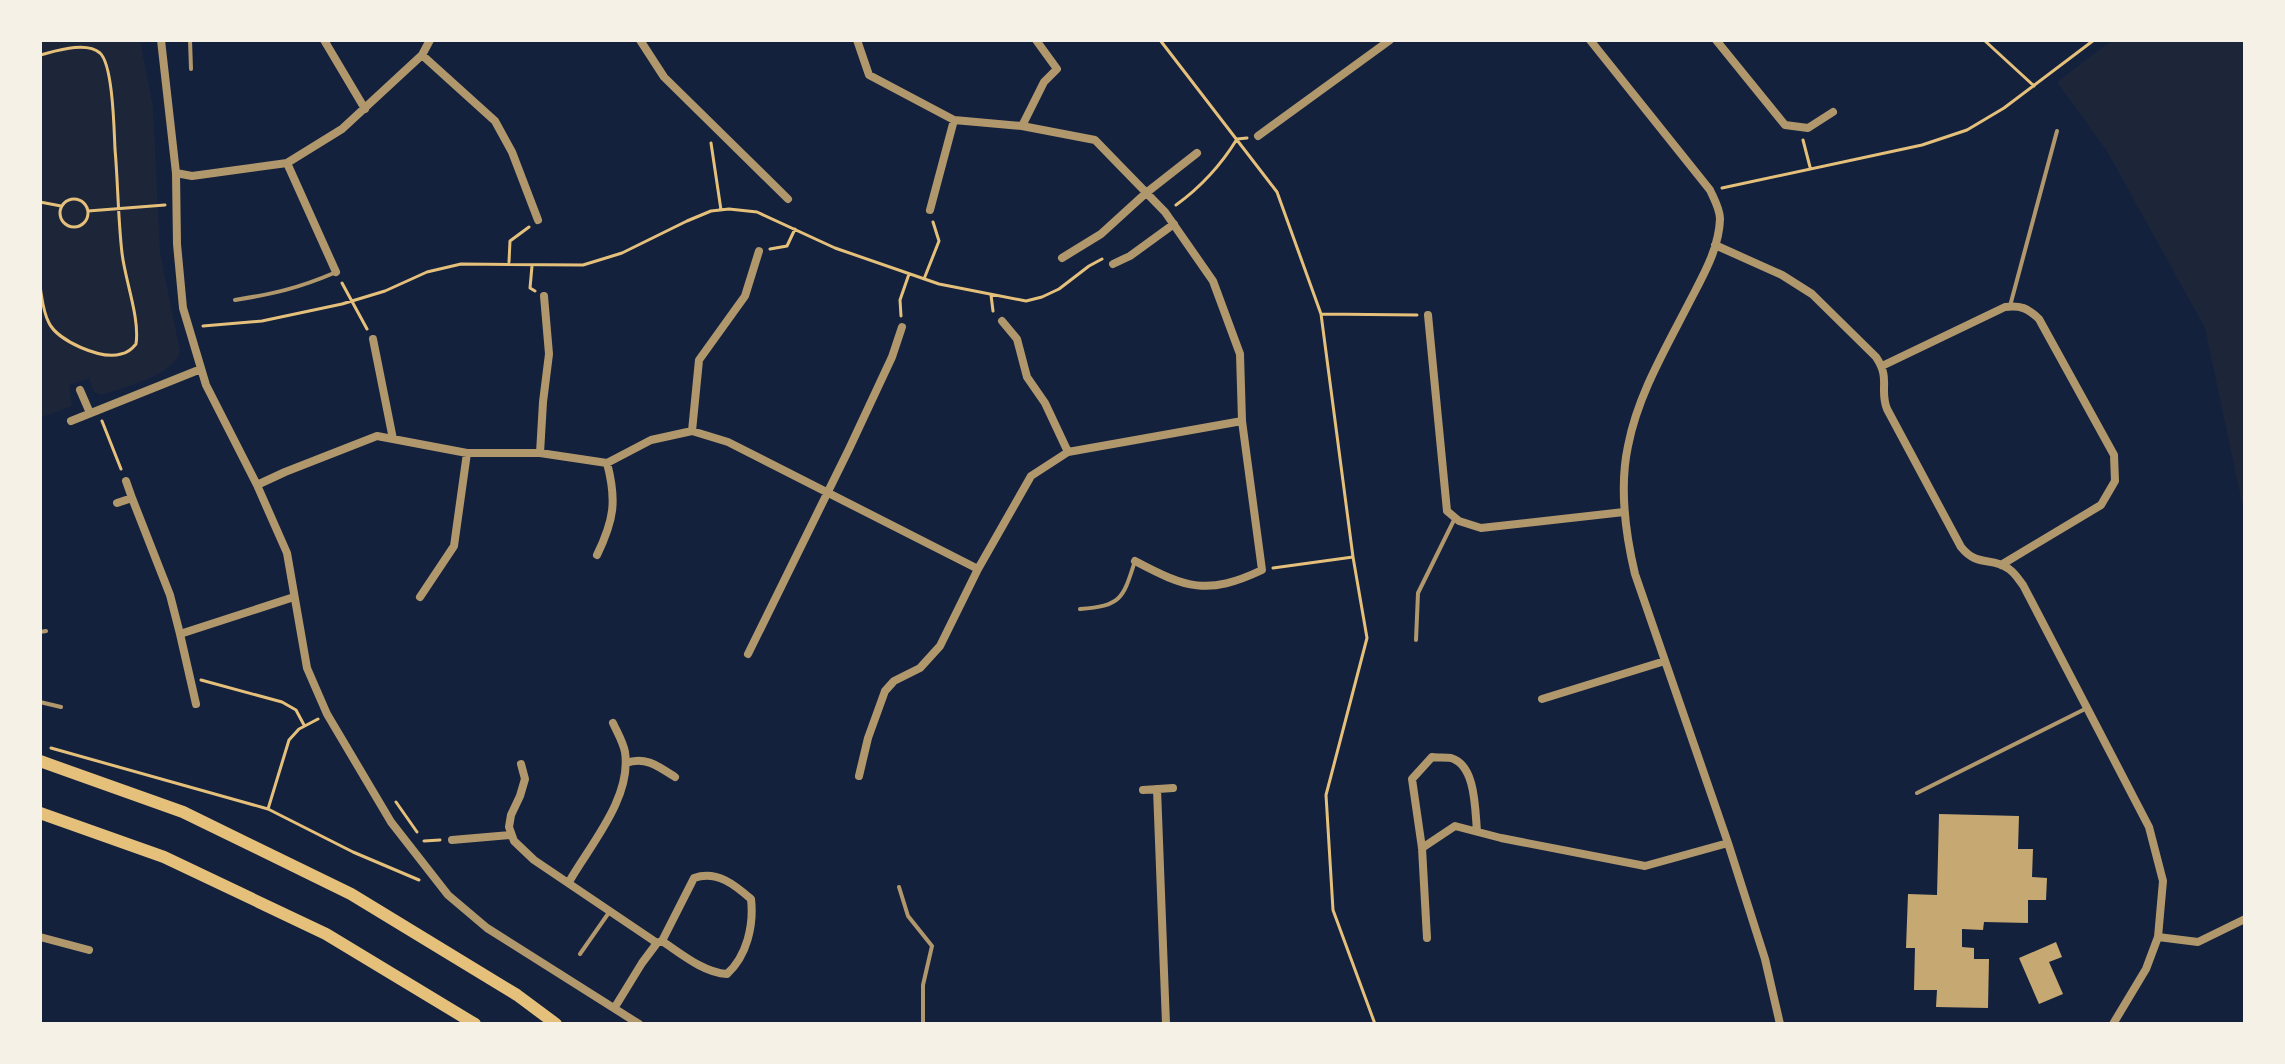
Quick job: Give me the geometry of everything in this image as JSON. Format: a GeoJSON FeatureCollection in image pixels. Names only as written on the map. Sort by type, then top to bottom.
{"type":"FeatureCollection","features":[{"type":"Feature","properties":{"kind":"highway"},"geometry":{"type":"LineString","coordinates":[[40,761],[183,812],[351,894],[517,995],[556,1024]]}},
{"type":"Feature","properties":{"kind":"highway"},"geometry":{"type":"LineString","coordinates":[[40,813],[164,857],[326,934],[475,1024]]}},
{"type":"Feature","properties":{"kind":"street"},"geometry":{"type":"LineString","coordinates":[[161,40],[176,173],[177,244],[183,308],[206,385],[257,485],[287,553],[307,668],[327,714],[391,822],[448,895],[487,928],[639,1024]]}},
{"type":"Feature","properties":{"kind":"street"},"geometry":{"type":"LineString","coordinates":[[324,40],[365,109]]}},
{"type":"Feature","properties":{"kind":"street"},"geometry":{"type":"LineString","coordinates":[[176,173],[192,176],[287,163],[342,129],[422,55],[430,40]]}},
{"type":"Feature","properties":{"kind":"street"},"geometry":{"type":"LineString","coordinates":[[640,40],[664,77],[788,199]]}},
{"type":"Feature","properties":{"kind":"street"},"geometry":{"type":"LineString","coordinates":[[857,40],[869,75],[954,120],[1022,126],[1095,140],[1174,224],[1213,281],[1240,354],[1242,421],[1262,570],[1237,582],[1212,587],[1189,585],[1167,578],[1135,561]]}},
{"type":"Feature","properties":{"kind":"street"},"geometry":{"type":"LineString","coordinates":[[1022,126],[1044,82],[1057,69],[1036,40]]}},
{"type":"Feature","properties":{"kind":"street"},"geometry":{"type":"LineString","coordinates":[[1258,136],[1390,40]]}},
{"type":"Feature","properties":{"kind":"street"},"geometry":{"type":"LineString","coordinates":[[1590,40],[1710,190],[1720,214],[1718,236],[1710,261],[1636,416],[1627,447],[1624,512],[1635,574],[1728,843],[1765,959],[1780,1024]]}},
{"type":"Feature","properties":{"kind":"street"},"geometry":{"type":"LineString","coordinates":[[1716,40],[1785,125],[1808,128],[1833,112]]}},
{"type":"Feature","properties":{"kind":"street"},"geometry":{"type":"LineString","coordinates":[[422,55],[495,121],[512,152],[538,220]]}},
{"type":"Feature","properties":{"kind":"street"},"geometry":{"type":"LineString","coordinates":[[930,210],[954,120]]}},
{"type":"Feature","properties":{"kind":"street"},"geometry":{"type":"LineString","coordinates":[[1062,258],[1101,234],[1197,153]]}},
{"type":"Feature","properties":{"kind":"street"},"geometry":{"type":"LineString","coordinates":[[287,163],[336,272]]}},
{"type":"Feature","properties":{"kind":"street"},"geometry":{"type":"LineString","coordinates":[[1113,264],[1130,256],[1174,224]]}},
{"type":"Feature","properties":{"kind":"street"},"geometry":{"type":"LineString","coordinates":[[1715,245],[1782,275],[1812,294],[1876,357],[1885,377],[1883,401],[1961,547],[1973,560],[2011,570],[2023,585],[2153,837],[2163,881],[2158,937],[2146,969],[2113,1024]]}},
{"type":"Feature","properties":{"kind":"street"},"geometry":{"type":"LineString","coordinates":[[692,431],[699,360],[745,296],[759,251]]}},
{"type":"Feature","properties":{"kind":"street"},"geometry":{"type":"LineString","coordinates":[[540,453],[549,354],[544,296]]}},
{"type":"Feature","properties":{"kind":"street"},"geometry":{"type":"LineString","coordinates":[[1882,366],[2010,306],[2019,305],[2039,319],[2114,455],[2115,481],[2101,505],[2001,565]]}},
{"type":"Feature","properties":{"kind":"street"},"geometry":{"type":"LineString","coordinates":[[1428,315],[1447,511],[1459,521],[1481,528],[1624,512]]}},
{"type":"Feature","properties":{"kind":"street"},"geometry":{"type":"LineString","coordinates":[[1002,321],[1017,339],[1027,377],[1045,403],[1068,452]]}},
{"type":"Feature","properties":{"kind":"street"},"geometry":{"type":"LineString","coordinates":[[748,654],[892,357],[902,327]]}},
{"type":"Feature","properties":{"kind":"street"},"geometry":{"type":"LineString","coordinates":[[373,339],[393,439]]}},
{"type":"Feature","properties":{"kind":"street"},"geometry":{"type":"LineString","coordinates":[[71,421],[201,369]]}},
{"type":"Feature","properties":{"kind":"street"},"geometry":{"type":"LineString","coordinates":[[80,390],[94,411]]}},
{"type":"Feature","properties":{"kind":"street"},"geometry":{"type":"LineString","coordinates":[[859,776],[868,738],[885,691],[894,681],[920,668],[940,646],[978,569],[1031,476],[1068,452],[1242,421]]}},
{"type":"Feature","properties":{"kind":"street"},"geometry":{"type":"LineString","coordinates":[[257,485],[377,436],[467,453],[540,453],[607,463],[651,440],[692,431],[728,442],[978,569]]}},
{"type":"Feature","properties":{"kind":"street"},"geometry":{"type":"LineString","coordinates":[[420,597],[454,546],[467,453]]}},
{"type":"Feature","properties":{"kind":"street"},"geometry":{"type":"LineString","coordinates":[[597,555],[609,530],[613,507],[607,463]]}},
{"type":"Feature","properties":{"kind":"street"},"geometry":{"type":"LineString","coordinates":[[126,481],[170,595],[196,704]]}},
{"type":"Feature","properties":{"kind":"street"},"geometry":{"type":"LineString","coordinates":[[117,503],[132,498]]}},
{"type":"Feature","properties":{"kind":"street"},"geometry":{"type":"LineString","coordinates":[[180,634],[294,597]]}},
{"type":"Feature","properties":{"kind":"street"},"geometry":{"type":"LineString","coordinates":[[1542,699],[1665,661]]}},
{"type":"Feature","properties":{"kind":"street"},"geometry":{"type":"LineString","coordinates":[[569,882],[619,798],[626,763],[624,749],[613,723]]}},
{"type":"Feature","properties":{"kind":"street"},"geometry":{"type":"LineString","coordinates":[[1427,938],[1422,848],[1412,779],[1432,757],[1453,758],[1465,768],[1475,795],[1477,831]]}},
{"type":"Feature","properties":{"kind":"street"},"geometry":{"type":"LineString","coordinates":[[626,763],[637,759],[647,760],[675,777]]}},
{"type":"Feature","properties":{"kind":"street"},"geometry":{"type":"LineString","coordinates":[[521,764],[525,779],[509,827],[514,841],[534,860],[610,911],[660,942],[685,957],[718,974],[727,974],[736,966],[744,951],[753,915],[751,899],[737,887],[714,875],[704,874],[694,878],[660,942],[642,963],[615,1007]]}},
{"type":"Feature","properties":{"kind":"street"},"geometry":{"type":"LineString","coordinates":[[1143,790],[1173,788]]}},
{"type":"Feature","properties":{"kind":"street"},"geometry":{"type":"LineString","coordinates":[[1157,789],[1166,1024]]}},
{"type":"Feature","properties":{"kind":"street"},"geometry":{"type":"LineString","coordinates":[[1422,848],[1455,826],[1645,866],[1728,843]]}},
{"type":"Feature","properties":{"kind":"street"},"geometry":{"type":"LineString","coordinates":[[452,840],[511,835]]}},
{"type":"Feature","properties":{"kind":"street"},"geometry":{"type":"LineString","coordinates":[[2158,937],[2186,943],[2198,942],[2245,919]]}},
{"type":"Feature","properties":{"kind":"street"},"geometry":{"type":"LineString","coordinates":[[40,937],[89,950]]}},
{"type":"Feature","properties":{"kind":"lane"},"geometry":{"type":"LineString","coordinates":[[190,40],[191,69]]}},
{"type":"Feature","properties":{"kind":"lane"},"geometry":{"type":"LineString","coordinates":[[2010,306],[2057,131]]}},
{"type":"Feature","properties":{"kind":"lane"},"geometry":{"type":"LineString","coordinates":[[235,300],[281,293],[336,272]]}},
{"type":"Feature","properties":{"kind":"lane"},"geometry":{"type":"LineString","coordinates":[[1416,640],[1418,593],[1455,518]]}},
{"type":"Feature","properties":{"kind":"lane"},"geometry":{"type":"LineString","coordinates":[[1080,609],[1104,607],[1120,598],[1135,561]]}},
{"type":"Feature","properties":{"kind":"lane"},"geometry":{"type":"LineString","coordinates":[[40,702],[61,707]]}},
{"type":"Feature","properties":{"kind":"lane"},"geometry":{"type":"LineString","coordinates":[[1917,793],[2087,708]]}},
{"type":"Feature","properties":{"kind":"lane"},"geometry":{"type":"LineString","coordinates":[[899,887],[908,916],[932,946],[923,985],[923,1024]]}},
{"type":"Feature","properties":{"kind":"lane"},"geometry":{"type":"LineString","coordinates":[[580,954],[610,911]]}},
{"type":"Feature","properties":{"kind":"path"},"geometry":{"type":"LineString","coordinates":[[1160,40],[1277,192],[1321,314],[1353,557],[1367,638],[1326,795],[1333,910],[1375,1024]]}},
{"type":"Feature","properties":{"kind":"path"},"geometry":{"type":"LineString","coordinates":[[1984,40],[2035,86]]}},
{"type":"Feature","properties":{"kind":"path"},"geometry":{"type":"LineString","coordinates":[[1710,190],[1922,145],[1967,130],[2004,108],[2094,40]]}},
{"type":"Feature","properties":{"kind":"path"},"geometry":{"type":"LineString","coordinates":[[40,55],[88,48],[98,51],[106,61],[113,112],[122,255],[136,344],[123,354],[107,354],[66,340],[48,322],[40,286]]}},
{"type":"Feature","properties":{"kind":"path"},"geometry":{"type":"LineString","coordinates":[[709,121],[721,210]]}},
{"type":"Feature","properties":{"kind":"path"},"geometry":{"type":"LineString","coordinates":[[1802,136],[1810,168]]}},
{"type":"Feature","properties":{"kind":"path"},"geometry":{"type":"LineString","coordinates":[[76,199],[84,203],[88,211],[83,223],[69,226],[61,220],[61,206],[67,200],[76,199]]}},
{"type":"Feature","properties":{"kind":"path"},"geometry":{"type":"LineString","coordinates":[[40,202],[61,206]]}},
{"type":"Feature","properties":{"kind":"path"},"geometry":{"type":"LineString","coordinates":[[88,211],[177,205]]}},
{"type":"Feature","properties":{"kind":"path"},"geometry":{"type":"LineString","coordinates":[[924,279],[939,241],[930,210]]}},
{"type":"Feature","properties":{"kind":"path"},"geometry":{"type":"LineString","coordinates":[[509,262],[510,241],[538,220]]}},
{"type":"Feature","properties":{"kind":"path"},"geometry":{"type":"LineString","coordinates":[[759,251],[787,246],[795,229]]}},
{"type":"Feature","properties":{"kind":"path"},"geometry":{"type":"LineString","coordinates":[[532,266],[530,288],[544,296]]}},
{"type":"Feature","properties":{"kind":"path"},"geometry":{"type":"LineString","coordinates":[[336,272],[373,339]]}},
{"type":"Feature","properties":{"kind":"path"},"geometry":{"type":"LineString","coordinates":[[902,327],[900,300],[909,274]]}},
{"type":"Feature","properties":{"kind":"path"},"geometry":{"type":"LineString","coordinates":[[1321,314],[1428,315]]}},
{"type":"Feature","properties":{"kind":"path"},"geometry":{"type":"LineString","coordinates":[[94,411],[126,481]]}},
{"type":"Feature","properties":{"kind":"path"},"geometry":{"type":"LineString","coordinates":[[1262,570],[1353,557]]}},
{"type":"Feature","properties":{"kind":"path"},"geometry":{"type":"LineString","coordinates":[[190,678],[235,687],[282,702],[296,710],[305,726]]}},
{"type":"Feature","properties":{"kind":"path"},"geometry":{"type":"LineString","coordinates":[[40,744],[268,809],[448,895]]}},
{"type":"Feature","properties":{"kind":"path"},"geometry":{"type":"LineString","coordinates":[[423,841],[452,840]]}},
{"type":"Feature","properties":{"kind":"shaded area"},"geometry":{"type":"Polygon","coordinates":[[[40,40],[140,40],[153,108],[160,252],[180,351],[176,360],[158,374],[101,395],[94,392],[89,378],[69,385],[72,406],[42,417],[40,407],[40,40]]]}},
{"type":"Feature","properties":{"kind":"shaded area"},"geometry":{"type":"Polygon","coordinates":[[[2112,40],[2245,40],[2245,517],[2205,328],[2107,151],[2057,82],[2112,40]]]}},
{"type":"Feature","properties":{"kind":"building"},"geometry":{"type":"Polygon","coordinates":[[[1939,814],[2019,816],[2018,849],[2033,849],[2032,877],[2047,878],[2046,900],[2028,900],[2028,923],[1984,922],[1983,930],[1962,929],[1962,947],[1974,948],[1974,959],[1989,959],[1988,1008],[1936,1007],[1937,990],[1914,990],[1915,948],[1906,948],[1908,894],[1937,895],[1939,814]]]}},
{"type":"Feature","properties":{"kind":"building"},"geometry":{"type":"Polygon","coordinates":[[[2056,942],[2062,957],[2049,962],[2063,994],[2039,1004],[2019,958],[2056,942]]]}}]}
